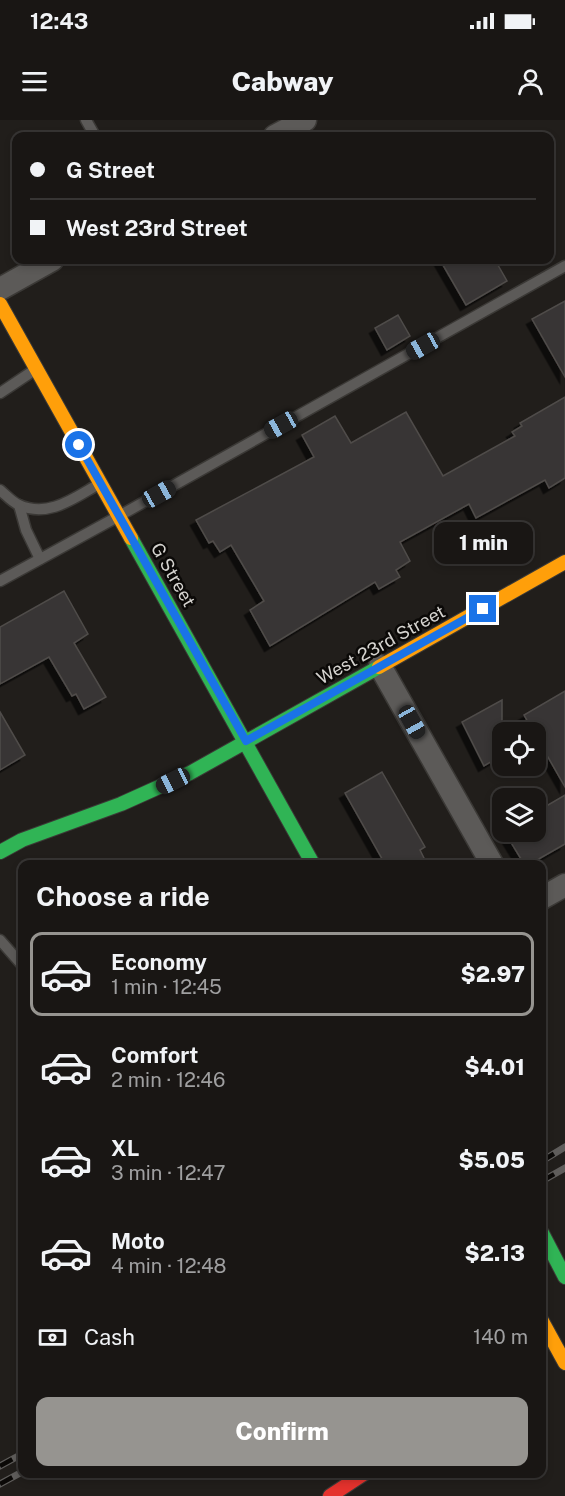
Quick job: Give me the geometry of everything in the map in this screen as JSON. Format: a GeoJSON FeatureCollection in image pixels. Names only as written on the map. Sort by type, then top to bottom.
{"type":"FeatureCollection","features":[{"type":"Feature","properties":{"kind":"main road","name":"G Street"},"geometry":{"type":"LineString","coordinates":[[0,304],[311,860]]}},
{"type":"Feature","properties":{"kind":"main road","name":"West 23rd Street"},"geometry":{"type":"LineString","coordinates":[[0,852],[22,840],[156,789],[190,773],[565,562]]}},
{"type":"Feature","properties":{"kind":"main road"},"geometry":{"type":"LineString","coordinates":[[546,1241],[565,1277]]}},
{"type":"Feature","properties":{"kind":"main road"},"geometry":{"type":"LineString","coordinates":[[546,1328],[564,1362],[549,1370]]}},
{"type":"Feature","properties":{"kind":"main road"},"geometry":{"type":"LineString","coordinates":[[330,1496],[357,1478]]}},
{"type":"Feature","properties":{"kind":"street"},"geometry":{"type":"LineString","coordinates":[[282,132],[305,120]]}},
{"type":"Feature","properties":{"kind":"street"},"geometry":{"type":"LineString","coordinates":[[0,289],[45,264]]}},
{"type":"Feature","properties":{"kind":"street"},"geometry":{"type":"LineString","coordinates":[[380,666],[490,860]]}},
{"type":"Feature","properties":{"kind":"street"},"geometry":{"type":"LineString","coordinates":[[546,896],[565,885]]}},
{"type":"Feature","properties":{"kind":"lane"},"geometry":{"type":"LineString","coordinates":[[0,581],[565,266]]}},
{"type":"Feature","properties":{"kind":"lane"},"geometry":{"type":"LineString","coordinates":[[0,393],[36,369]]}},
{"type":"Feature","properties":{"kind":"lane"},"geometry":{"type":"LineString","coordinates":[[0,490],[19,505],[44,510],[61,506],[100,483]]}},
{"type":"Feature","properties":{"kind":"lane"},"geometry":{"type":"LineString","coordinates":[[19,505],[26,530],[40,559]]}},
{"type":"Feature","properties":{"kind":"lane"},"geometry":{"type":"LineString","coordinates":[[0,940],[18,960]]}},
{"type":"Feature","properties":{"kind":"building"},"geometry":{"type":"Polygon","coordinates":[[[442,264],[497,264],[507,281],[466,305],[442,264]]]}},
{"type":"Feature","properties":{"kind":"building"},"geometry":{"type":"Polygon","coordinates":[[[565,301],[565,377],[532,319],[565,301]]]}},
{"type":"Feature","properties":{"kind":"building"},"geometry":{"type":"Polygon","coordinates":[[[398,315],[410,336],[387,350],[375,328],[398,315]]]}},
{"type":"Feature","properties":{"kind":"building"},"geometry":{"type":"Polygon","coordinates":[[[565,397],[565,478],[549,488],[545,480],[476,518],[469,504],[400,542],[410,561],[396,570],[400,577],[379,589],[375,582],[270,646],[250,610],[264,601],[231,545],[220,552],[213,541],[209,543],[196,520],[314,457],[302,435],[335,416],[351,443],[406,412],[443,476],[515,436],[512,432],[522,426],[520,423],[565,397]]]}},
{"type":"Feature","properties":{"kind":"building"},"geometry":{"type":"Polygon","coordinates":[[[64,591],[88,634],[74,643],[106,697],[84,709],[76,694],[72,696],[49,657],[0,684],[0,627],[64,591]]]}},
{"type":"Feature","properties":{"kind":"building"},"geometry":{"type":"Polygon","coordinates":[[[565,691],[565,787],[546,754],[546,722],[528,722],[524,715],[565,691]]]}},
{"type":"Feature","properties":{"kind":"building"},"geometry":{"type":"Polygon","coordinates":[[[502,700],[502,722],[492,722],[492,761],[484,766],[462,722],[502,700]]]}},
{"type":"Feature","properties":{"kind":"building"},"geometry":{"type":"Polygon","coordinates":[[[0,712],[25,755],[0,770],[0,712]]]}},
{"type":"Feature","properties":{"kind":"building"},"geometry":{"type":"Polygon","coordinates":[[[382,772],[425,847],[420,850],[425,860],[383,860],[345,793],[382,772]]]}},
{"type":"Feature","properties":{"kind":"building"},"geometry":{"type":"Polygon","coordinates":[[[565,795],[565,844],[537,860],[522,860],[511,842],[546,842],[546,806],[565,795]]]}},
{"type":"Feature","properties":{"kind":"railway"},"geometry":{"type":"LineString","coordinates":[[546,1159],[565,1147]]}},
{"type":"Feature","properties":{"kind":"railway"},"geometry":{"type":"LineString","coordinates":[[546,1179],[565,1168]]}},
{"type":"Feature","properties":{"kind":"railway"},"geometry":{"type":"LineString","coordinates":[[0,1466],[18,1456]]}},
{"type":"Feature","properties":{"kind":"railway"},"geometry":{"type":"LineString","coordinates":[[0,1484],[18,1474]]}},
{"type":"Feature","properties":{"kind":"traffic: fast"},"geometry":{"type":"LineString","coordinates":[[131,538],[311,860]]}},
{"type":"Feature","properties":{"kind":"traffic: fast"},"geometry":{"type":"LineString","coordinates":[[0,852],[22,840],[121,804],[190,773],[379,667]]}},
{"type":"Feature","properties":{"kind":"traffic: fast"},"geometry":{"type":"LineString","coordinates":[[546,1241],[565,1277]]}},
{"type":"Feature","properties":{"kind":"traffic: slow"},"geometry":{"type":"LineString","coordinates":[[0,304],[131,538]]}},
{"type":"Feature","properties":{"kind":"traffic: slow"},"geometry":{"type":"LineString","coordinates":[[379,667],[565,562]]}},
{"type":"Feature","properties":{"kind":"traffic: slow"},"geometry":{"type":"LineString","coordinates":[[546,1328],[565,1363]]}},
{"type":"Feature","properties":{"kind":"traffic: jam"},"geometry":{"type":"LineString","coordinates":[[330,1496],[357,1478]]}},
{"type":"Feature","properties":{"kind":"route"},"geometry":{"type":"LineString","coordinates":[[79,445],[246,741],[483,609]]}}]}
